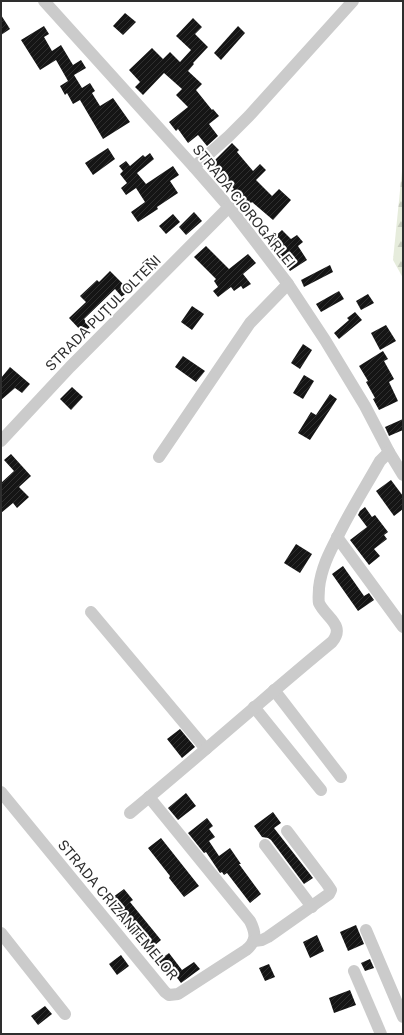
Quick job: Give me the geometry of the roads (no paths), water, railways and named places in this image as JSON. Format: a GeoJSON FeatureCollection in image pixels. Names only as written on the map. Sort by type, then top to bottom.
{"type":"FeatureCollection","features":[{"type":"Feature","properties":{"kind":"street","name":"STRADA CIOROGÂRLEI"},"geometry":{"type":"LineString","coordinates":[[44,1],[194,167],[229,208],[288,284],[325,340],[357,393],[388,452],[403,475]]}},
{"type":"Feature","properties":{"kind":"street"},"geometry":{"type":"LineString","coordinates":[[194,167],[249,116],[353,1]]}},
{"type":"Feature","properties":{"kind":"street","name":"STRADA PUȚUL OLTENI"},"geometry":{"type":"LineString","coordinates":[[1,441],[64,373],[229,208]]}},
{"type":"Feature","properties":{"kind":"street"},"geometry":{"type":"LineString","coordinates":[[159,457],[250,323],[288,284]]}},
{"type":"Feature","properties":{"kind":"street"},"geometry":{"type":"LineString","coordinates":[[130,813],[332,642],[338,632],[337,627],[318,599],[321,571],[337,537],[380,461],[388,452]]}},
{"type":"Feature","properties":{"kind":"street"},"geometry":{"type":"LineString","coordinates":[[337,537],[403,627]]}},
{"type":"Feature","properties":{"kind":"street"},"geometry":{"type":"LineString","coordinates":[[91,612],[206,749]]}},
{"type":"Feature","properties":{"kind":"street"},"geometry":{"type":"LineString","coordinates":[[274,690],[341,777]]}},
{"type":"Feature","properties":{"kind":"street"},"geometry":{"type":"LineString","coordinates":[[254,707],[321,790]]}},
{"type":"Feature","properties":{"kind":"street","name":"STRADA CRIZANTEMELOR"},"geometry":{"type":"LineString","coordinates":[[1,792],[165,992],[169,994],[178,994],[252,946],[254,941]]}},
{"type":"Feature","properties":{"kind":"street"},"geometry":{"type":"LineString","coordinates":[[149,797],[250,921],[254,928],[254,941],[262,940],[268,937],[326,898],[331,890],[287,831]]}},
{"type":"Feature","properties":{"kind":"street"},"geometry":{"type":"LineString","coordinates":[[265,845],[312,907]]}},
{"type":"Feature","properties":{"kind":"street"},"geometry":{"type":"LineString","coordinates":[[366,930],[403,1017]]}},
{"type":"Feature","properties":{"kind":"street"},"geometry":{"type":"LineString","coordinates":[[1,933],[65,1014]]}},
{"type":"Feature","properties":{"kind":"street"},"geometry":{"type":"LineString","coordinates":[[354,971],[381,1034]]}}]}
